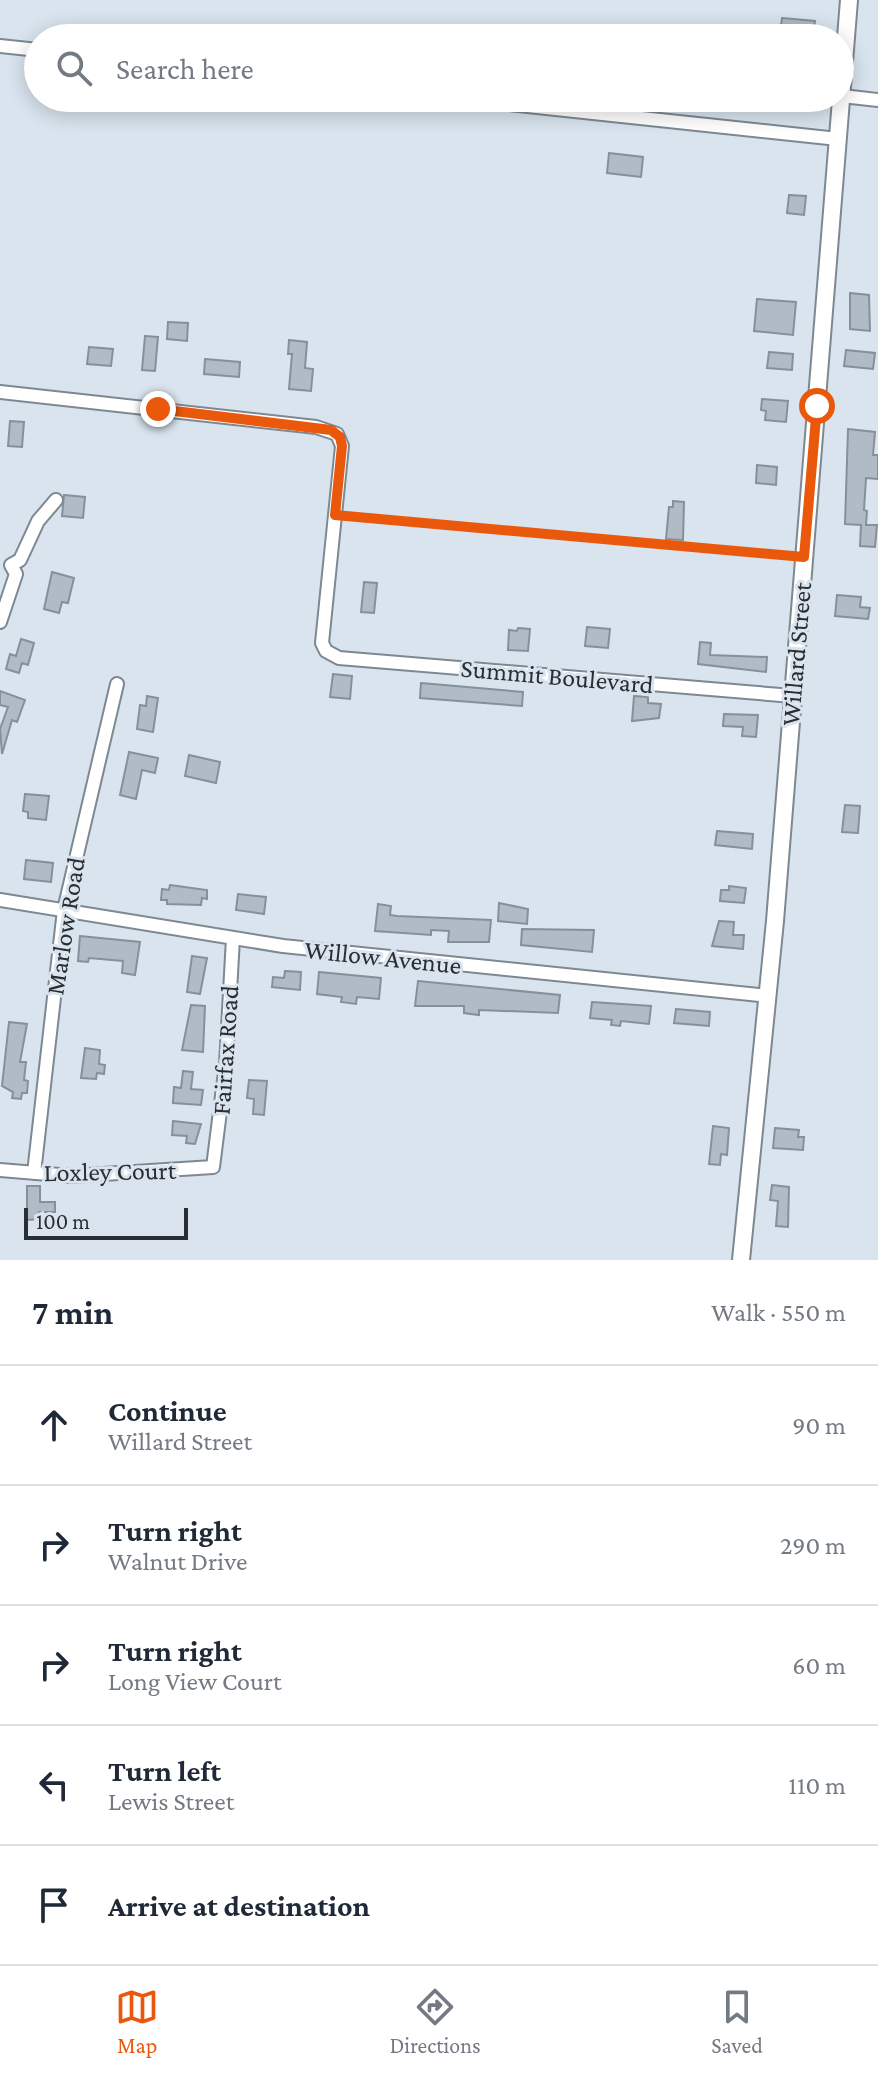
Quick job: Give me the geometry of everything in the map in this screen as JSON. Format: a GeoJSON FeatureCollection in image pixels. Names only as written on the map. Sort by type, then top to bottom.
{"type":"FeatureCollection","features":[{"type":"Feature","properties":{"kind":"street","name":"Willard Street"},"geometry":{"type":"LineString","coordinates":[[847,24],[849,0]]}},
{"type":"Feature","properties":{"kind":"street"},"geometry":{"type":"LineString","coordinates":[[0,46],[24,49]]}},
{"type":"Feature","properties":{"kind":"street"},"geometry":{"type":"LineString","coordinates":[[854,97],[878,100]]}},
{"type":"Feature","properties":{"kind":"street"},"geometry":{"type":"LineString","coordinates":[[584,112],[838,139]]}},
{"type":"Feature","properties":{"kind":"street","name":"Willard Street"},"geometry":{"type":"LineString","coordinates":[[741,1260],[769,996],[841,112]]}},
{"type":"Feature","properties":{"kind":"street"},"geometry":{"type":"LineString","coordinates":[[0,392],[316,427],[337,434],[342,446],[335,515]]}},
{"type":"Feature","properties":{"kind":"street"},"geometry":{"type":"LineString","coordinates":[[6,562],[20,560],[38,521],[56,500]]}},
{"type":"Feature","properties":{"kind":"street","name":"Summit Boulevard"},"geometry":{"type":"LineString","coordinates":[[335,515],[322,643],[325,649],[339,658],[793,696]]}},
{"type":"Feature","properties":{"kind":"street"},"geometry":{"type":"LineString","coordinates":[[0,622],[16,574],[6,562]]}},
{"type":"Feature","properties":{"kind":"street","name":"Marlow Road"},"geometry":{"type":"LineString","coordinates":[[34,1173],[64,910],[117,684]]}},
{"type":"Feature","properties":{"kind":"street","name":"Willow Avenue"},"geometry":{"type":"LineString","coordinates":[[0,900],[233,938],[461,966],[769,996]]}},
{"type":"Feature","properties":{"kind":"street","name":"Fairfax Road"},"geometry":{"type":"LineString","coordinates":[[216,1161],[233,938]]}},
{"type":"Feature","properties":{"kind":"street","name":"Loxley Court"},"geometry":{"type":"LineString","coordinates":[[0,1170],[72,1176],[203,1170],[213,1167],[216,1161]]}},
{"type":"Feature","properties":{"kind":"path"},"geometry":{"type":"LineString","coordinates":[[335,515],[804,557]]}},
{"type":"Feature","properties":{"kind":"building"},"geometry":{"type":"Polygon","coordinates":[[[782,18],[815,21],[815,24],[781,24],[782,18]]]}},
{"type":"Feature","properties":{"kind":"building"},"geometry":{"type":"Polygon","coordinates":[[[609,153],[643,157],[641,177],[607,173],[609,153]]]}},
{"type":"Feature","properties":{"kind":"building"},"geometry":{"type":"Polygon","coordinates":[[[789,195],[806,196],[804,215],[787,213],[789,195]]]}},
{"type":"Feature","properties":{"kind":"building"},"geometry":{"type":"Polygon","coordinates":[[[850,293],[869,295],[870,331],[850,329],[850,293]]]}},
{"type":"Feature","properties":{"kind":"building"},"geometry":{"type":"Polygon","coordinates":[[[757,299],[796,302],[793,335],[754,331],[757,299]]]}},
{"type":"Feature","properties":{"kind":"building"},"geometry":{"type":"Polygon","coordinates":[[[168,322],[188,323],[187,341],[167,339],[168,322]]]}},
{"type":"Feature","properties":{"kind":"building"},"geometry":{"type":"Polygon","coordinates":[[[145,336],[158,337],[155,371],[142,370],[145,336]]]}},
{"type":"Feature","properties":{"kind":"building"},"geometry":{"type":"Polygon","coordinates":[[[289,340],[307,342],[305,368],[313,369],[311,391],[289,389],[292,354],[288,354],[289,340]]]}},
{"type":"Feature","properties":{"kind":"building"},"geometry":{"type":"Polygon","coordinates":[[[89,347],[113,349],[111,366],[87,364],[89,347]]]}},
{"type":"Feature","properties":{"kind":"building"},"geometry":{"type":"Polygon","coordinates":[[[846,350],[875,353],[873,369],[844,366],[846,350]]]}},
{"type":"Feature","properties":{"kind":"building"},"geometry":{"type":"Polygon","coordinates":[[[769,352],[793,354],[792,370],[767,368],[769,352]]]}},
{"type":"Feature","properties":{"kind":"building"},"geometry":{"type":"Polygon","coordinates":[[[205,359],[240,362],[239,377],[204,374],[205,359]]]}},
{"type":"Feature","properties":{"kind":"building"},"geometry":{"type":"Polygon","coordinates":[[[762,399],[788,401],[786,422],[765,420],[766,411],[761,410],[762,399]]]}},
{"type":"Feature","properties":{"kind":"building"},"geometry":{"type":"Polygon","coordinates":[[[10,421],[24,422],[22,447],[8,446],[10,421]]]}},
{"type":"Feature","properties":{"kind":"building"},"geometry":{"type":"Polygon","coordinates":[[[848,429],[875,432],[873,455],[878,455],[878,479],[866,478],[864,510],[867,511],[866,525],[877,525],[875,547],[860,546],[861,525],[845,524],[848,429]]]}},
{"type":"Feature","properties":{"kind":"building"},"geometry":{"type":"Polygon","coordinates":[[[757,465],[777,467],[776,485],[756,483],[757,465]]]}},
{"type":"Feature","properties":{"kind":"building"},"geometry":{"type":"Polygon","coordinates":[[[64,495],[85,497],[83,518],[62,516],[64,495]]]}},
{"type":"Feature","properties":{"kind":"building"},"geometry":{"type":"Polygon","coordinates":[[[673,501],[684,502],[683,540],[666,539],[669,507],[673,507],[673,501]]]}},
{"type":"Feature","properties":{"kind":"building"},"geometry":{"type":"Polygon","coordinates":[[[52,572],[74,578],[68,603],[62,602],[59,613],[44,609],[52,572]]]}},
{"type":"Feature","properties":{"kind":"building"},"geometry":{"type":"Polygon","coordinates":[[[364,582],[377,583],[374,613],[361,612],[364,582]]]}},
{"type":"Feature","properties":{"kind":"building"},"geometry":{"type":"Polygon","coordinates":[[[837,595],[861,597],[860,607],[870,608],[868,619],[835,616],[837,595]]]}},
{"type":"Feature","properties":{"kind":"building"},"geometry":{"type":"Polygon","coordinates":[[[587,627],[610,629],[608,648],[585,646],[587,627]]]}},
{"type":"Feature","properties":{"kind":"building"},"geometry":{"type":"Polygon","coordinates":[[[518,628],[530,629],[528,651],[508,650],[509,630],[517,631],[518,628]]]}},
{"type":"Feature","properties":{"kind":"building"},"geometry":{"type":"Polygon","coordinates":[[[21,639],[34,643],[28,665],[22,663],[19,673],[6,669],[10,654],[16,656],[21,639]]]}},
{"type":"Feature","properties":{"kind":"building"},"geometry":{"type":"Polygon","coordinates":[[[700,642],[711,643],[710,655],[767,657],[766,672],[698,664],[700,642]]]}},
{"type":"Feature","properties":{"kind":"building"},"geometry":{"type":"Polygon","coordinates":[[[333,674],[352,676],[350,699],[330,697],[333,674]]]}},
{"type":"Feature","properties":{"kind":"building"},"geometry":{"type":"Polygon","coordinates":[[[421,683],[523,692],[522,706],[420,698],[421,683]]]}},
{"type":"Feature","properties":{"kind":"building"},"geometry":{"type":"Polygon","coordinates":[[[0,691],[25,700],[17,722],[12,720],[2,754],[0,729],[8,707],[0,705],[0,691]]]}},
{"type":"Feature","properties":{"kind":"building"},"geometry":{"type":"Polygon","coordinates":[[[147,696],[158,698],[153,732],[137,729],[140,705],[146,706],[147,696]]]}},
{"type":"Feature","properties":{"kind":"building"},"geometry":{"type":"Polygon","coordinates":[[[634,696],[648,697],[648,703],[661,704],[659,718],[632,721],[634,696]]]}},
{"type":"Feature","properties":{"kind":"building"},"geometry":{"type":"Polygon","coordinates":[[[724,714],[758,715],[756,737],[742,736],[743,727],[723,726],[724,714]]]}},
{"type":"Feature","properties":{"kind":"building"},"geometry":{"type":"Polygon","coordinates":[[[129,752],[158,758],[155,773],[142,770],[136,799],[120,795],[129,752]]]}},
{"type":"Feature","properties":{"kind":"building"},"geometry":{"type":"Polygon","coordinates":[[[189,755],[220,762],[216,783],[185,776],[189,755]]]}},
{"type":"Feature","properties":{"kind":"building"},"geometry":{"type":"Polygon","coordinates":[[[25,794],[49,796],[46,820],[28,818],[28,812],[23,811],[25,794]]]}},
{"type":"Feature","properties":{"kind":"building"},"geometry":{"type":"Polygon","coordinates":[[[845,805],[860,806],[858,833],[842,832],[845,805]]]}},
{"type":"Feature","properties":{"kind":"building"},"geometry":{"type":"Polygon","coordinates":[[[717,831],[753,834],[752,849],[715,845],[717,831]]]}},
{"type":"Feature","properties":{"kind":"building"},"geometry":{"type":"Polygon","coordinates":[[[26,860],[53,863],[51,882],[24,879],[26,860]]]}},
{"type":"Feature","properties":{"kind":"building"},"geometry":{"type":"Polygon","coordinates":[[[170,885],[207,890],[207,899],[202,898],[201,905],[167,904],[167,900],[161,900],[162,889],[169,890],[170,885]]]}},
{"type":"Feature","properties":{"kind":"building"},"geometry":{"type":"Polygon","coordinates":[[[729,886],[746,888],[744,903],[720,901],[721,890],[729,890],[729,886]]]}},
{"type":"Feature","properties":{"kind":"building"},"geometry":{"type":"Polygon","coordinates":[[[238,894],[266,897],[264,914],[236,910],[238,894]]]}},
{"type":"Feature","properties":{"kind":"building"},"geometry":{"type":"Polygon","coordinates":[[[499,903],[528,909],[527,924],[498,921],[499,903]]]}},
{"type":"Feature","properties":{"kind":"building"},"geometry":{"type":"Polygon","coordinates":[[[378,904],[391,906],[390,915],[397,916],[491,920],[489,942],[448,942],[449,931],[431,930],[431,935],[375,931],[378,904]]]}},
{"type":"Feature","properties":{"kind":"building"},"geometry":{"type":"Polygon","coordinates":[[[719,921],[734,922],[733,935],[744,935],[743,949],[712,946],[719,921]]]}},
{"type":"Feature","properties":{"kind":"building"},"geometry":{"type":"Polygon","coordinates":[[[522,929],[594,930],[592,952],[521,945],[522,929]]]}},
{"type":"Feature","properties":{"kind":"building"},"geometry":{"type":"Polygon","coordinates":[[[80,936],[140,942],[135,975],[122,973],[123,961],[89,958],[88,962],[78,961],[80,936]]]}},
{"type":"Feature","properties":{"kind":"building"},"geometry":{"type":"Polygon","coordinates":[[[192,956],[207,958],[200,994],[187,992],[192,956]]]}},
{"type":"Feature","properties":{"kind":"building"},"geometry":{"type":"Polygon","coordinates":[[[285,971],[301,972],[300,990],[272,987],[273,977],[284,978],[285,971]]]}},
{"type":"Feature","properties":{"kind":"building"},"geometry":{"type":"Polygon","coordinates":[[[319,972],[381,978],[379,999],[357,997],[356,1004],[341,1002],[342,997],[317,994],[319,972]]]}},
{"type":"Feature","properties":{"kind":"building"},"geometry":{"type":"Polygon","coordinates":[[[418,981],[560,995],[558,1013],[479,1010],[479,1015],[464,1013],[464,1006],[415,1006],[418,981]]]}},
{"type":"Feature","properties":{"kind":"building"},"geometry":{"type":"Polygon","coordinates":[[[592,1002],[651,1006],[649,1024],[621,1021],[620,1026],[611,1025],[612,1020],[590,1018],[592,1002]]]}},
{"type":"Feature","properties":{"kind":"building"},"geometry":{"type":"Polygon","coordinates":[[[191,1005],[205,1006],[203,1052],[182,1050],[191,1005]]]}},
{"type":"Feature","properties":{"kind":"building"},"geometry":{"type":"Polygon","coordinates":[[[676,1009],[710,1012],[709,1026],[674,1023],[676,1009]]]}},
{"type":"Feature","properties":{"kind":"building"},"geometry":{"type":"Polygon","coordinates":[[[9,1022],[27,1024],[20,1062],[26,1062],[24,1080],[28,1081],[27,1093],[22,1093],[21,1099],[12,1098],[13,1092],[2,1086],[9,1022]]]}},
{"type":"Feature","properties":{"kind":"building"},"geometry":{"type":"Polygon","coordinates":[[[85,1048],[100,1050],[99,1064],[105,1065],[104,1074],[97,1073],[96,1079],[81,1078],[85,1048]]]}},
{"type":"Feature","properties":{"kind":"building"},"geometry":{"type":"Polygon","coordinates":[[[183,1071],[193,1072],[191,1089],[203,1090],[201,1105],[173,1103],[174,1087],[181,1088],[183,1071]]]}},
{"type":"Feature","properties":{"kind":"building"},"geometry":{"type":"Polygon","coordinates":[[[249,1080],[267,1081],[264,1115],[253,1114],[254,1099],[247,1098],[249,1080]]]}},
{"type":"Feature","properties":{"kind":"building"},"geometry":{"type":"Polygon","coordinates":[[[173,1121],[201,1124],[195,1144],[186,1143],[187,1136],[172,1135],[173,1121]]]}},
{"type":"Feature","properties":{"kind":"building"},"geometry":{"type":"Polygon","coordinates":[[[713,1126],[729,1128],[727,1155],[721,1154],[720,1165],[709,1164],[713,1126]]]}},
{"type":"Feature","properties":{"kind":"building"},"geometry":{"type":"Polygon","coordinates":[[[775,1128],[799,1130],[798,1137],[804,1137],[803,1150],[773,1148],[775,1128]]]}},
{"type":"Feature","properties":{"kind":"building"},"geometry":{"type":"Polygon","coordinates":[[[772,1185],[789,1187],[788,1227],[776,1226],[778,1201],[770,1200],[772,1185]]]}},
{"type":"Feature","properties":{"kind":"building"},"geometry":{"type":"Polygon","coordinates":[[[27,1186],[40,1186],[40,1202],[55,1202],[55,1212],[39,1212],[39,1219],[27,1220],[27,1186]]]}},
{"type":"Feature","properties":{"kind":"route"},"geometry":{"type":"LineString","coordinates":[[158,409],[331,430],[340,437],[342,446],[335,515],[804,557],[817,406]]}}]}
